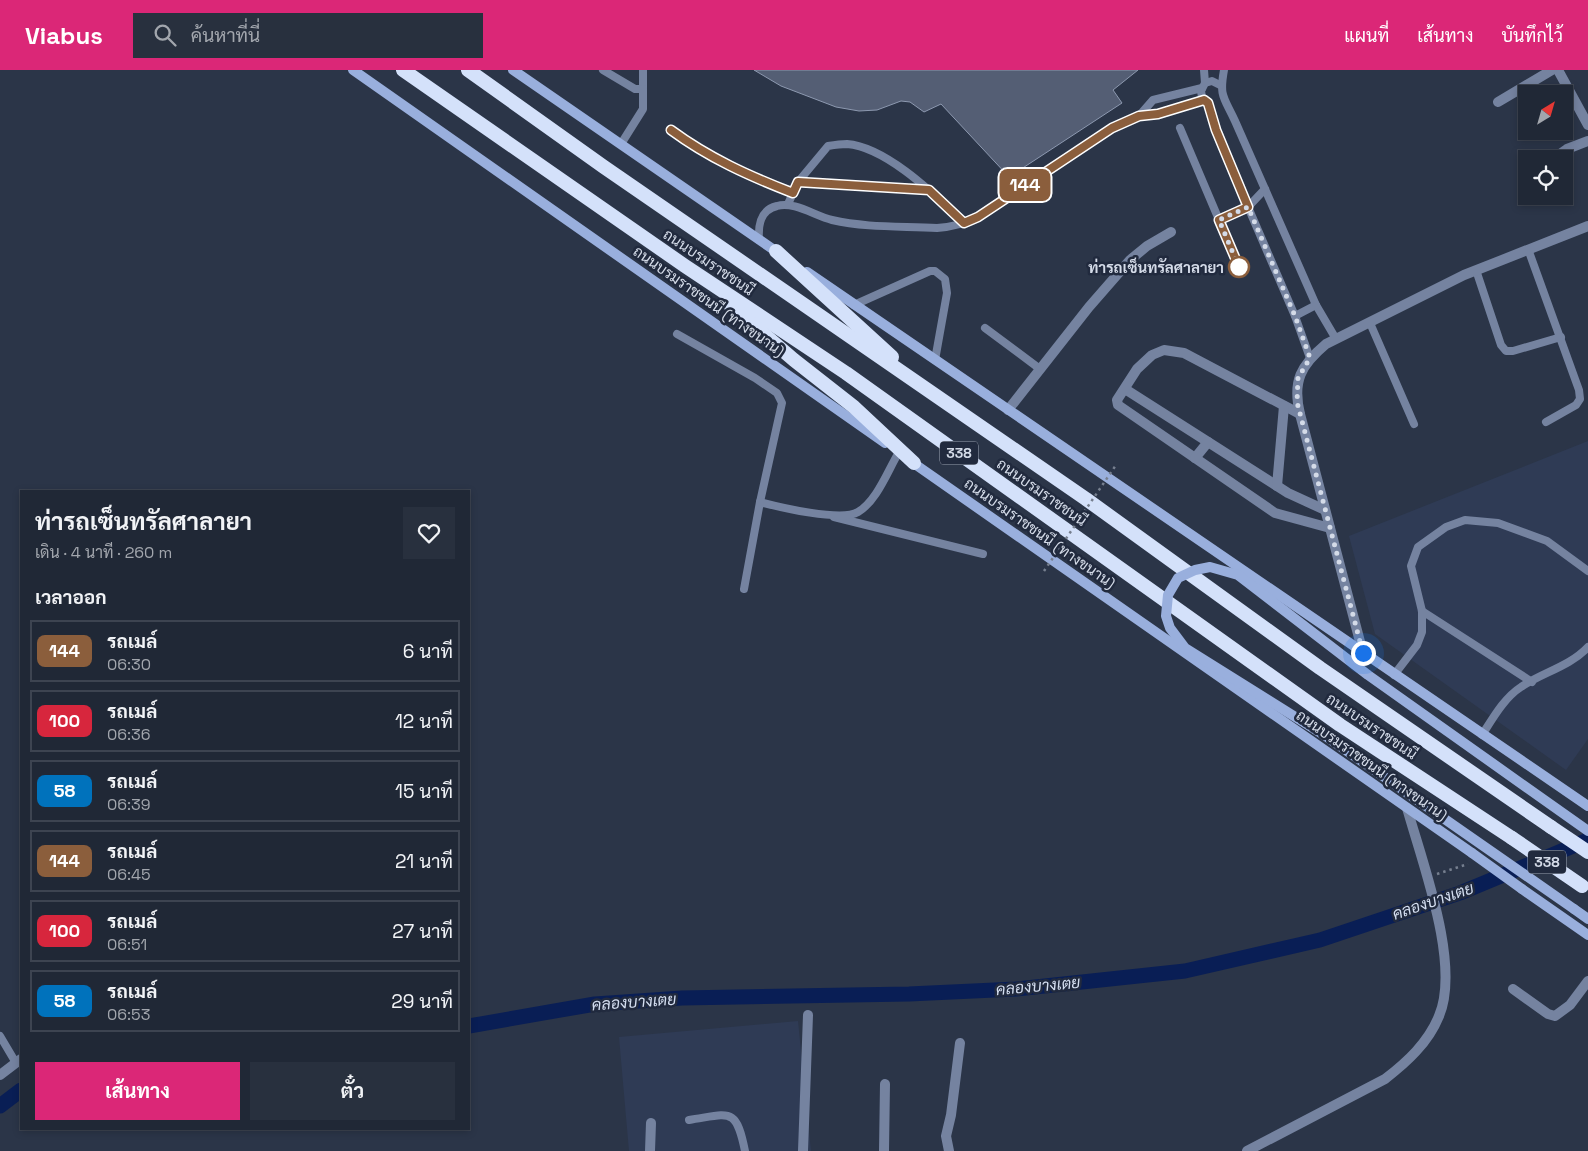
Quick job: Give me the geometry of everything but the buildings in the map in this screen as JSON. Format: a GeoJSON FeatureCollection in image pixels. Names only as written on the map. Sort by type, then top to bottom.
{"type":"FeatureCollection","features":[{"type":"Feature","properties":{"kind":"highway","name":"ถนนบรมราชชนนี"},"geometry":{"type":"LineString","coordinates":[[403,70],[685,266],[846,373],[1340,725],[1585,888]]}},
{"type":"Feature","properties":{"kind":"highway","name":"ถนนบรมราชชนนี"},"geometry":{"type":"LineString","coordinates":[[468,70],[927,390],[1086,498],[1320,668],[1588,852]]}},
{"type":"Feature","properties":{"kind":"highway"},"geometry":{"type":"LineString","coordinates":[[776,251],[927,390]]}},
{"type":"Feature","properties":{"kind":"highway"},"geometry":{"type":"LineString","coordinates":[[685,266],[794,360],[854,407],[914,463]]}},
{"type":"Feature","properties":{"kind":"main road","name":"ถนนบรมราชชนนี (ทางขนาน)"},"geometry":{"type":"LineString","coordinates":[[352,70],[1588,935]]}},
{"type":"Feature","properties":{"kind":"main road"},"geometry":{"type":"LineString","coordinates":[[513,70],[1394,675],[1588,806]]}},
{"type":"Feature","properties":{"kind":"main road"},"geometry":{"type":"LineString","coordinates":[[1588,831],[1368,675],[1238,575],[1223,569],[1202,568],[1186,574],[1172,587],[1166,606],[1166,616],[1170,628],[1186,648],[1324,734],[1588,919]]}},
{"type":"Feature","properties":{"kind":"street"},"geometry":{"type":"LineString","coordinates":[[1498,102],[1552,70]]}},
{"type":"Feature","properties":{"kind":"street"},"geometry":{"type":"LineString","coordinates":[[1558,70],[1588,125]]}},
{"type":"Feature","properties":{"kind":"street"},"geometry":{"type":"LineString","coordinates":[[1566,150],[1588,141]]}},
{"type":"Feature","properties":{"kind":"street"},"geometry":{"type":"LineString","coordinates":[[1363,653],[1297,402],[1298,378],[1310,358],[1326,344],[1476,270],[1588,226]]}},
{"type":"Feature","properties":{"kind":"street"},"geometry":{"type":"LineString","coordinates":[[1008,410],[1089,307],[1130,260],[1147,246],[1170,232]]}},
{"type":"Feature","properties":{"kind":"street"},"geometry":{"type":"LineString","coordinates":[[1300,414],[1184,353],[1164,350],[1144,361],[1116,400],[1118,405],[1275,513],[1330,528]]}},
{"type":"Feature","properties":{"kind":"street"},"geometry":{"type":"LineString","coordinates":[[1125,389],[1277,486],[1325,510]]}},
{"type":"Feature","properties":{"kind":"street"},"geometry":{"type":"LineString","coordinates":[[1277,486],[1284,406]]}},
{"type":"Feature","properties":{"kind":"street"},"geometry":{"type":"LineString","coordinates":[[1196,458],[1208,442]]}},
{"type":"Feature","properties":{"kind":"street"},"geometry":{"type":"LineString","coordinates":[[1247,1151],[1373,1087],[1404,1065],[1420,1047],[1440,1015],[1446,992],[1445,960],[1437,916],[1407,808]]}},
{"type":"Feature","properties":{"kind":"street"},"geometry":{"type":"LineString","coordinates":[[1513,988],[1548,1014],[1555,1016],[1570,1005],[1588,981]]}},
{"type":"Feature","properties":{"kind":"street"},"geometry":{"type":"LineString","coordinates":[[803,1151],[808,1015]]}},
{"type":"Feature","properties":{"kind":"street"},"geometry":{"type":"LineString","coordinates":[[949,1151],[947,1126],[951,1115],[960,1043]]}},
{"type":"Feature","properties":{"kind":"street"},"geometry":{"type":"LineString","coordinates":[[0,1075],[19,1061]]}},
{"type":"Feature","properties":{"kind":"street"},"geometry":{"type":"LineString","coordinates":[[884,1151],[885,1084]]}},
{"type":"Feature","properties":{"kind":"street"},"geometry":{"type":"LineString","coordinates":[[650,1151],[651,1123]]}},
{"type":"Feature","properties":{"kind":"lane"},"geometry":{"type":"LineString","coordinates":[[603,70],[611,72],[635,89],[643,89]]}},
{"type":"Feature","properties":{"kind":"lane"},"geometry":{"type":"LineString","coordinates":[[622,144],[643,109],[643,70]]}},
{"type":"Feature","properties":{"kind":"lane"},"geometry":{"type":"LineString","coordinates":[[1204,70],[1206,101],[1216,130],[1295,316],[1310,358]]}},
{"type":"Feature","properties":{"kind":"lane"},"geometry":{"type":"LineString","coordinates":[[1224,70],[1220,85],[1222,96],[1316,305],[1336,340]]}},
{"type":"Feature","properties":{"kind":"lane"},"geometry":{"type":"LineString","coordinates":[[1139,116],[1153,100],[1215,82],[1220,85]]}},
{"type":"Feature","properties":{"kind":"lane"},"geometry":{"type":"LineString","coordinates":[[759,240],[758,227],[761,218],[775,206],[788,204],[810,213],[850,223],[936,228],[951,227],[964,223],[978,217],[1101,134],[1139,116],[1158,114],[1206,101],[1217,102],[1222,96]]}},
{"type":"Feature","properties":{"kind":"lane"},"geometry":{"type":"LineString","coordinates":[[1180,128],[1239,267]]}},
{"type":"Feature","properties":{"kind":"lane"},"geometry":{"type":"LineString","coordinates":[[671,130],[701,152],[745,174],[793,193]]}},
{"type":"Feature","properties":{"kind":"lane"},"geometry":{"type":"LineString","coordinates":[[788,204],[798,182],[828,146],[848,144],[880,155],[929,190],[964,223]]}},
{"type":"Feature","properties":{"kind":"lane"},"geometry":{"type":"LineString","coordinates":[[798,182],[929,190]]}},
{"type":"Feature","properties":{"kind":"lane"},"geometry":{"type":"LineString","coordinates":[[1219,220],[1248,207],[1265,189]]}},
{"type":"Feature","properties":{"kind":"lane"},"geometry":{"type":"LineString","coordinates":[[1528,249],[1580,390],[1580,399],[1576,405],[1546,422]]}},
{"type":"Feature","properties":{"kind":"lane"},"geometry":{"type":"LineString","coordinates":[[1476,270],[1501,345],[1506,351],[1514,352],[1561,336]]}},
{"type":"Feature","properties":{"kind":"lane"},"geometry":{"type":"LineString","coordinates":[[854,305],[930,271],[935,271],[945,280],[948,293],[934,360]]}},
{"type":"Feature","properties":{"kind":"lane"},"geometry":{"type":"LineString","coordinates":[[1295,316],[1316,305]]}},
{"type":"Feature","properties":{"kind":"lane"},"geometry":{"type":"LineString","coordinates":[[1370,323],[1414,424]]}},
{"type":"Feature","properties":{"kind":"lane"},"geometry":{"type":"LineString","coordinates":[[985,328],[1040,369]]}},
{"type":"Feature","properties":{"kind":"lane"},"geometry":{"type":"LineString","coordinates":[[678,334],[755,378],[777,393],[782,403],[760,502],[744,589]]}},
{"type":"Feature","properties":{"kind":"lane"},"geometry":{"type":"LineString","coordinates":[[825,515],[857,513],[872,498],[899,452]]}},
{"type":"Feature","properties":{"kind":"lane"},"geometry":{"type":"LineString","coordinates":[[760,502],[825,515],[984,554]]}},
{"type":"Feature","properties":{"kind":"lane"},"geometry":{"type":"LineString","coordinates":[[1394,675],[1417,645],[1422,632],[1422,611],[1411,566],[1418,547],[1446,527],[1465,520],[1498,523],[1548,541],[1588,571]]}},
{"type":"Feature","properties":{"kind":"lane"},"geometry":{"type":"LineString","coordinates":[[1422,611],[1532,682]]}},
{"type":"Feature","properties":{"kind":"lane"},"geometry":{"type":"LineString","coordinates":[[1482,735],[1508,698],[1521,686],[1578,658],[1588,648]]}},
{"type":"Feature","properties":{"kind":"lane"},"geometry":{"type":"LineString","coordinates":[[0,1036],[19,1061]]}},
{"type":"Feature","properties":{"kind":"lane"},"geometry":{"type":"LineString","coordinates":[[689,1120],[722,1115],[732,1117],[740,1126],[745,1151]]}},
{"type":"Feature","properties":{"kind":"path"},"geometry":{"type":"LineString","coordinates":[[1044,571],[1116,465]]}},
{"type":"Feature","properties":{"kind":"shaded area"},"geometry":{"type":"Polygon","coordinates":[[[1588,441],[1588,739],[1566,770],[1375,634],[1349,536],[1588,441]]]}},
{"type":"Feature","properties":{"kind":"shaded area"},"geometry":{"type":"Polygon","coordinates":[[[798,1021],[811,1151],[629,1151],[619,1037],[798,1021]]]}},
{"type":"Feature","properties":{"kind":"waterway","name":"คลองบางเตย"},"geometry":{"type":"LineString","coordinates":[[470,1026],[595,1004],[682,998],[909,994],[1016,989],[1185,971],[1320,940],[1460,893],[1588,840]]}},
{"type":"Feature","properties":{"kind":"waterway","name":"คลองบางเตย"},"geometry":{"type":"LineString","coordinates":[[0,1106],[20,1091]]}},
{"type":"Feature","properties":{"kind":"bus line","name":"144"},"geometry":{"type":"LineString","coordinates":[[671,130],[701,152],[745,174],[793,193],[798,182],[929,190],[964,223],[978,217],[1101,134],[1124,121],[1139,116],[1158,114],[1204,100],[1208,103],[1216,130],[1248,207],[1219,220],[1239,267]]}},
{"type":"Feature","properties":{"kind":"place","name":"ท่ารถเซ็นทรัลศาลายา"},"geometry":{"type":"Point","coordinates":[1239,267]}},
{"type":"Feature","properties":{"kind":"route"},"geometry":{"type":"LineString","coordinates":[[1239,267],[1219,220],[1248,207],[1295,316],[1310,358],[1298,378],[1297,402],[1363,653]]}}]}
